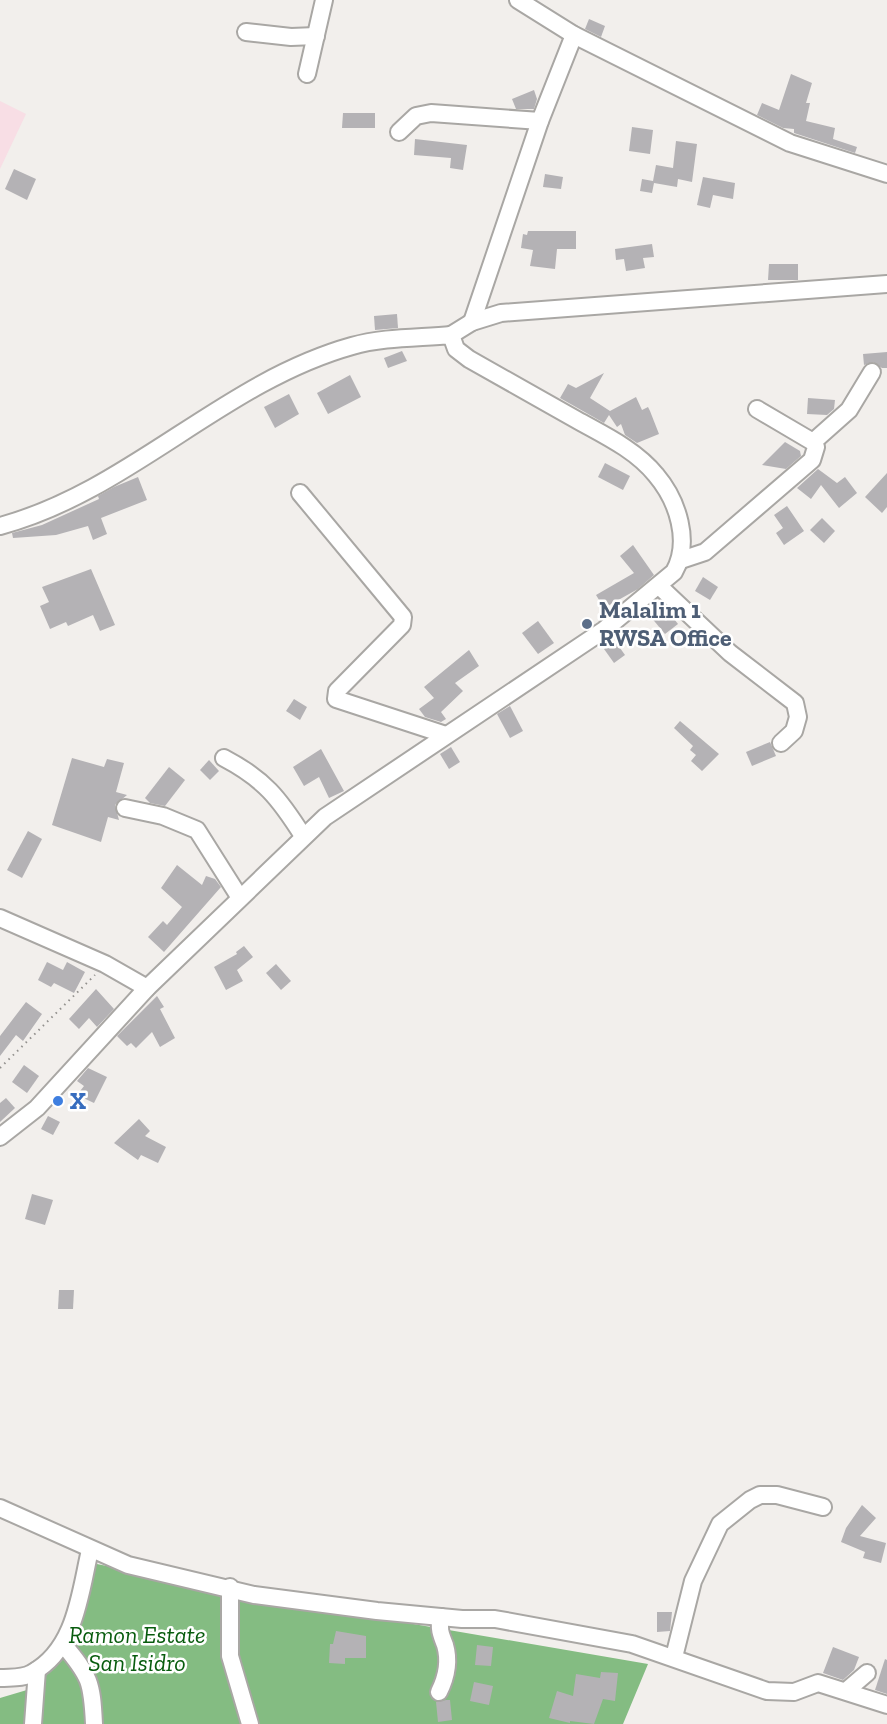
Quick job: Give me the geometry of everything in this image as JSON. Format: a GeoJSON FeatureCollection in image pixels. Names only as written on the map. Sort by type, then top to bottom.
{"type":"FeatureCollection","features":[{"type":"Feature","properties":{"kind":"street"},"geometry":{"type":"LineString","coordinates":[[307,74],[324,0]]}},
{"type":"Feature","properties":{"kind":"street"},"geometry":{"type":"LineString","coordinates":[[518,0],[574,35],[790,143],[887,174]]}},
{"type":"Feature","properties":{"kind":"street"},"geometry":{"type":"LineString","coordinates":[[246,32],[291,37],[316,36]]}},
{"type":"Feature","properties":{"kind":"street"},"geometry":{"type":"LineString","coordinates":[[472,322],[540,121],[574,35]]}},
{"type":"Feature","properties":{"kind":"street"},"geometry":{"type":"LineString","coordinates":[[399,132],[416,116],[431,113],[540,121]]}},
{"type":"Feature","properties":{"kind":"street"},"geometry":{"type":"LineString","coordinates":[[0,525],[56,507],[114,477],[244,394],[299,366],[350,346],[372,341],[451,335],[472,322],[501,313],[887,284]]}},
{"type":"Feature","properties":{"kind":"street"},"geometry":{"type":"LineString","coordinates":[[0,1137],[37,1108],[147,988],[325,817],[604,630],[659,586],[674,572],[681,560],[683,537],[679,522],[671,498],[656,474],[622,446],[469,359],[456,349],[451,335]]}},
{"type":"Feature","properties":{"kind":"street"},"geometry":{"type":"LineString","coordinates":[[813,442],[849,410],[872,372]]}},
{"type":"Feature","properties":{"kind":"street"},"geometry":{"type":"LineString","coordinates":[[681,560],[705,552],[812,460],[816,447],[813,442],[757,409]]}},
{"type":"Feature","properties":{"kind":"street"},"geometry":{"type":"LineString","coordinates":[[300,493],[403,617],[402,625],[337,691],[336,699],[446,735]]}},
{"type":"Feature","properties":{"kind":"street"},"geometry":{"type":"LineString","coordinates":[[659,586],[722,646],[795,703],[798,717],[794,731],[782,743]]}},
{"type":"Feature","properties":{"kind":"street"},"geometry":{"type":"LineString","coordinates":[[224,758],[252,773],[270,788],[303,836]]}},
{"type":"Feature","properties":{"kind":"street"},"geometry":{"type":"LineString","coordinates":[[124,808],[163,816],[197,830],[240,898]]}},
{"type":"Feature","properties":{"kind":"street"},"geometry":{"type":"LineString","coordinates":[[0,918],[105,964],[147,988]]}},
{"type":"Feature","properties":{"kind":"street"},"geometry":{"type":"LineString","coordinates":[[674,1657],[693,1581],[720,1524],[750,1500],[760,1495],[777,1495],[823,1507]]}},
{"type":"Feature","properties":{"kind":"street"},"geometry":{"type":"LineString","coordinates":[[0,1508],[128,1565],[296,1601],[441,1617],[495,1619],[632,1644],[767,1691],[794,1692],[818,1683],[887,1705]]}},
{"type":"Feature","properties":{"kind":"street"},"geometry":{"type":"LineString","coordinates":[[0,1678],[26,1676],[37,1670],[63,1644],[77,1609],[90,1550]]}},
{"type":"Feature","properties":{"kind":"street"},"geometry":{"type":"LineString","coordinates":[[230,1587],[230,1656],[250,1724]]}},
{"type":"Feature","properties":{"kind":"street"},"geometry":{"type":"LineString","coordinates":[[439,1692],[447,1665],[446,1647],[439,1630],[441,1617]]}},
{"type":"Feature","properties":{"kind":"street"},"geometry":{"type":"LineString","coordinates":[[63,1644],[87,1676],[92,1689],[94,1724]]}},
{"type":"Feature","properties":{"kind":"street"},"geometry":{"type":"LineString","coordinates":[[33,1724],[37,1670]]}},
{"type":"Feature","properties":{"kind":"street"},"geometry":{"type":"LineString","coordinates":[[846,1691],[867,1673]]}},
{"type":"Feature","properties":{"kind":"path"},"geometry":{"type":"LineString","coordinates":[[0,1068],[105,964]]}},
{"type":"Feature","properties":{"kind":"shaded area"},"geometry":{"type":"Polygon","coordinates":[[[0,101],[26,114],[0,169],[0,101]]]}},
{"type":"Feature","properties":{"kind":"green space","name":"Ramon Estate San Isidro"},"geometry":{"type":"Polygon","coordinates":[[[92,1563],[279,1601],[648,1664],[623,1724],[0,1724],[0,1698],[37,1687],[92,1563]]]}},
{"type":"Feature","properties":{"kind":"building"},"geometry":{"type":"Polygon","coordinates":[[[589,19],[605,26],[601,37],[585,29],[589,19]]]}},
{"type":"Feature","properties":{"kind":"building"},"geometry":{"type":"Polygon","coordinates":[[[791,74],[812,83],[806,103],[810,103],[806,121],[835,128],[833,139],[857,147],[855,153],[794,133],[794,129],[783,128],[757,115],[762,103],[779,110],[791,74]]]}},
{"type":"Feature","properties":{"kind":"building"},"geometry":{"type":"Polygon","coordinates":[[[534,90],[537,99],[534,109],[516,109],[512,99],[534,90]]]}},
{"type":"Feature","properties":{"kind":"building"},"geometry":{"type":"Polygon","coordinates":[[[343,113],[375,113],[375,128],[342,128],[343,113]]]}},
{"type":"Feature","properties":{"kind":"building"},"geometry":{"type":"Polygon","coordinates":[[[632,127],[653,130],[650,154],[629,151],[632,127]]]}},
{"type":"Feature","properties":{"kind":"building"},"geometry":{"type":"Polygon","coordinates":[[[415,139],[467,145],[463,170],[450,168],[451,158],[414,155],[415,139]]]}},
{"type":"Feature","properties":{"kind":"building"},"geometry":{"type":"Polygon","coordinates":[[[676,141],[697,144],[692,182],[678,179],[677,187],[654,183],[652,193],[640,191],[642,179],[653,181],[656,165],[673,168],[676,141]]]}},
{"type":"Feature","properties":{"kind":"building"},"geometry":{"type":"Polygon","coordinates":[[[14,169],[36,179],[27,200],[5,189],[14,169]]]}},
{"type":"Feature","properties":{"kind":"building"},"geometry":{"type":"Polygon","coordinates":[[[545,174],[563,177],[561,189],[543,187],[545,174]]]}},
{"type":"Feature","properties":{"kind":"building"},"geometry":{"type":"Polygon","coordinates":[[[703,177],[735,183],[733,199],[713,195],[710,208],[697,205],[703,177]]]}},
{"type":"Feature","properties":{"kind":"building"},"geometry":{"type":"Polygon","coordinates":[[[528,231],[576,231],[576,249],[557,249],[555,269],[530,266],[533,250],[521,248],[523,234],[527,235],[528,231]]]}},
{"type":"Feature","properties":{"kind":"building"},"geometry":{"type":"Polygon","coordinates":[[[652,244],[654,257],[643,258],[645,268],[626,271],[624,259],[616,260],[615,249],[652,244]]]}},
{"type":"Feature","properties":{"kind":"building"},"geometry":{"type":"Polygon","coordinates":[[[769,264],[798,264],[798,280],[768,280],[769,264]]]}},
{"type":"Feature","properties":{"kind":"building"},"geometry":{"type":"Polygon","coordinates":[[[397,314],[398,328],[375,330],[374,316],[397,314]]]}},
{"type":"Feature","properties":{"kind":"building"},"geometry":{"type":"Polygon","coordinates":[[[402,351],[407,361],[388,368],[384,358],[402,351]]]}},
{"type":"Feature","properties":{"kind":"building"},"geometry":{"type":"Polygon","coordinates":[[[887,352],[887,368],[882,368],[873,362],[864,365],[863,354],[887,352]]]}},
{"type":"Feature","properties":{"kind":"building"},"geometry":{"type":"Polygon","coordinates":[[[604,373],[590,398],[610,411],[636,397],[642,410],[648,407],[659,434],[637,443],[625,435],[621,424],[617,427],[609,415],[604,423],[560,398],[568,384],[576,388],[604,373]]]}},
{"type":"Feature","properties":{"kind":"building"},"geometry":{"type":"Polygon","coordinates":[[[350,375],[361,397],[328,414],[317,393],[350,375]]]}},
{"type":"Feature","properties":{"kind":"building"},"geometry":{"type":"Polygon","coordinates":[[[289,394],[299,414],[275,428],[264,407],[289,394]]]}},
{"type":"Feature","properties":{"kind":"building"},"geometry":{"type":"Polygon","coordinates":[[[808,398],[835,400],[834,409],[827,415],[807,414],[808,398]]]}},
{"type":"Feature","properties":{"kind":"building"},"geometry":{"type":"Polygon","coordinates":[[[785,442],[800,451],[801,456],[786,469],[762,465],[785,442]]]}},
{"type":"Feature","properties":{"kind":"building"},"geometry":{"type":"Polygon","coordinates":[[[605,463],[630,476],[623,490],[598,477],[605,463]]]}},
{"type":"Feature","properties":{"kind":"building"},"geometry":{"type":"Polygon","coordinates":[[[818,469],[837,483],[845,477],[857,493],[839,508],[821,485],[811,499],[797,488],[818,469]]]}},
{"type":"Feature","properties":{"kind":"building"},"geometry":{"type":"Polygon","coordinates":[[[887,473],[887,507],[882,513],[865,497],[887,473]]]}},
{"type":"Feature","properties":{"kind":"building"},"geometry":{"type":"Polygon","coordinates":[[[138,477],[147,500],[101,518],[107,534],[93,540],[88,526],[56,535],[13,538],[12,533],[42,525],[99,499],[98,496],[138,477]]]}},
{"type":"Feature","properties":{"kind":"building"},"geometry":{"type":"Polygon","coordinates":[[[787,506],[804,531],[784,545],[776,533],[783,528],[774,515],[787,506]]]}},
{"type":"Feature","properties":{"kind":"building"},"geometry":{"type":"Polygon","coordinates":[[[822,518],[835,531],[824,543],[810,530],[822,518]]]}},
{"type":"Feature","properties":{"kind":"building"},"geometry":{"type":"Polygon","coordinates":[[[633,545],[654,575],[638,589],[604,608],[596,595],[634,573],[620,556],[633,545]]]}},
{"type":"Feature","properties":{"kind":"building"},"geometry":{"type":"Polygon","coordinates":[[[91,569],[115,625],[100,631],[93,615],[68,626],[66,622],[50,629],[40,606],[49,602],[42,587],[91,569]]]}},
{"type":"Feature","properties":{"kind":"building"},"geometry":{"type":"Polygon","coordinates":[[[703,577],[718,587],[710,600],[695,591],[703,577]]]}},
{"type":"Feature","properties":{"kind":"building"},"geometry":{"type":"Polygon","coordinates":[[[664,606],[678,624],[665,634],[650,616],[664,606]]]}},
{"type":"Feature","properties":{"kind":"building"},"geometry":{"type":"Polygon","coordinates":[[[538,621],[554,643],[538,654],[522,633],[538,621]]]}},
{"type":"Feature","properties":{"kind":"building"},"geometry":{"type":"Polygon","coordinates":[[[615,641],[625,655],[614,663],[604,649],[615,641]]]}},
{"type":"Feature","properties":{"kind":"building"},"geometry":{"type":"Polygon","coordinates":[[[469,650],[479,666],[455,683],[463,691],[441,712],[446,719],[441,722],[425,717],[419,709],[434,698],[424,687],[469,650]]]}},
{"type":"Feature","properties":{"kind":"building"},"geometry":{"type":"Polygon","coordinates":[[[294,699],[307,707],[300,720],[286,711],[294,699]]]}},
{"type":"Feature","properties":{"kind":"building"},"geometry":{"type":"Polygon","coordinates":[[[510,706],[523,731],[510,738],[497,714],[510,706]]]}},
{"type":"Feature","properties":{"kind":"building"},"geometry":{"type":"Polygon","coordinates":[[[680,721],[719,754],[702,771],[691,761],[696,755],[690,750],[693,746],[674,728],[680,721]]]}},
{"type":"Feature","properties":{"kind":"building"},"geometry":{"type":"Polygon","coordinates":[[[770,742],[776,756],[752,766],[746,752],[770,742]]]}},
{"type":"Feature","properties":{"kind":"building"},"geometry":{"type":"Polygon","coordinates":[[[451,747],[460,762],[449,769],[440,754],[451,747]]]}},
{"type":"Feature","properties":{"kind":"building"},"geometry":{"type":"Polygon","coordinates":[[[321,749],[344,791],[329,798],[319,777],[304,786],[293,767],[321,749]]]}},
{"type":"Feature","properties":{"kind":"building"},"geometry":{"type":"Polygon","coordinates":[[[72,758],[104,767],[107,759],[124,763],[116,792],[127,795],[115,805],[119,820],[108,817],[101,842],[52,825],[72,758]]]}},
{"type":"Feature","properties":{"kind":"building"},"geometry":{"type":"Polygon","coordinates":[[[209,760],[219,771],[210,780],[200,770],[209,760]]]}},
{"type":"Feature","properties":{"kind":"building"},"geometry":{"type":"Polygon","coordinates":[[[169,767],[185,780],[165,806],[150,803],[145,798],[169,767]]]}},
{"type":"Feature","properties":{"kind":"building"},"geometry":{"type":"Polygon","coordinates":[[[28,831],[42,839],[22,878],[7,870],[28,831]]]}},
{"type":"Feature","properties":{"kind":"building"},"geometry":{"type":"Polygon","coordinates":[[[177,865],[202,885],[206,876],[215,879],[221,887],[164,952],[148,937],[163,921],[167,925],[182,907],[161,888],[177,865]]]}},
{"type":"Feature","properties":{"kind":"building"},"geometry":{"type":"Polygon","coordinates":[[[244,946],[253,957],[237,970],[243,981],[226,990],[214,967],[237,954],[236,952],[244,946]]]}},
{"type":"Feature","properties":{"kind":"building"},"geometry":{"type":"Polygon","coordinates":[[[47,962],[63,970],[67,962],[85,972],[74,993],[54,983],[51,987],[38,980],[47,962]]]}},
{"type":"Feature","properties":{"kind":"building"},"geometry":{"type":"Polygon","coordinates":[[[276,964],[291,981],[281,990],[266,973],[276,964]]]}},
{"type":"Feature","properties":{"kind":"building"},"geometry":{"type":"Polygon","coordinates":[[[96,989],[114,1009],[97,1027],[89,1018],[79,1029],[69,1019],[96,989]]]}},
{"type":"Feature","properties":{"kind":"building"},"geometry":{"type":"Polygon","coordinates":[[[157,996],[164,1007],[160,1009],[175,1038],[160,1047],[152,1032],[136,1048],[131,1043],[127,1046],[117,1036],[157,996]]]}},
{"type":"Feature","properties":{"kind":"building"},"geometry":{"type":"Polygon","coordinates":[[[26,1002],[42,1014],[23,1041],[16,1035],[0,1056],[0,1036],[26,1002]]]}},
{"type":"Feature","properties":{"kind":"building"},"geometry":{"type":"Polygon","coordinates":[[[24,1065],[39,1076],[27,1093],[12,1082],[24,1065]]]}},
{"type":"Feature","properties":{"kind":"building"},"geometry":{"type":"Polygon","coordinates":[[[88,1068],[107,1077],[94,1103],[77,1095],[84,1086],[77,1081],[88,1068]]]}},
{"type":"Feature","properties":{"kind":"building"},"geometry":{"type":"Polygon","coordinates":[[[6,1098],[15,1108],[0,1122],[0,1103],[6,1098]]]}},
{"type":"Feature","properties":{"kind":"building"},"geometry":{"type":"Polygon","coordinates":[[[48,1116],[60,1122],[53,1135],[41,1129],[48,1116]]]}},
{"type":"Feature","properties":{"kind":"building"},"geometry":{"type":"Polygon","coordinates":[[[139,1119],[150,1131],[145,1136],[166,1147],[158,1163],[141,1155],[138,1160],[114,1143],[139,1119]]]}},
{"type":"Feature","properties":{"kind":"building"},"geometry":{"type":"Polygon","coordinates":[[[32,1194],[53,1200],[45,1225],[25,1219],[32,1194]]]}},
{"type":"Feature","properties":{"kind":"building"},"geometry":{"type":"Polygon","coordinates":[[[59,1290],[74,1290],[73,1309],[58,1309],[59,1290]]]}},
{"type":"Feature","properties":{"kind":"building"},"geometry":{"type":"Polygon","coordinates":[[[862,1505],[876,1518],[860,1536],[886,1543],[881,1563],[863,1558],[865,1552],[841,1542],[846,1528],[862,1505]]]}},
{"type":"Feature","properties":{"kind":"building"},"geometry":{"type":"Polygon","coordinates":[[[657,1612],[672,1612],[670,1631],[657,1632],[657,1612]]]}},
{"type":"Feature","properties":{"kind":"building"},"geometry":{"type":"Polygon","coordinates":[[[336,1631],[366,1636],[366,1658],[345,1658],[345,1664],[329,1663],[330,1644],[333,1644],[336,1631]]]}},
{"type":"Feature","properties":{"kind":"building"},"geometry":{"type":"Polygon","coordinates":[[[477,1645],[493,1647],[491,1666],[475,1665],[477,1645]]]}},
{"type":"Feature","properties":{"kind":"building"},"geometry":{"type":"Polygon","coordinates":[[[833,1647],[859,1657],[854,1670],[843,1680],[823,1673],[833,1647]]]}},
{"type":"Feature","properties":{"kind":"building"},"geometry":{"type":"Polygon","coordinates":[[[885,1659],[887,1660],[887,1694],[875,1690],[885,1659]]]}},
{"type":"Feature","properties":{"kind":"building"},"geometry":{"type":"Polygon","coordinates":[[[601,1672],[618,1673],[615,1701],[603,1699],[594,1724],[570,1721],[570,1723],[549,1718],[557,1691],[573,1696],[576,1674],[600,1678],[601,1672]]]}},
{"type":"Feature","properties":{"kind":"building"},"geometry":{"type":"Polygon","coordinates":[[[474,1682],[493,1686],[489,1705],[470,1701],[474,1682]]]}},
{"type":"Feature","properties":{"kind":"building"},"geometry":{"type":"Polygon","coordinates":[[[450,1700],[452,1720],[438,1722],[436,1702],[450,1700]]]}},
{"type":"Feature","properties":{"kind":"place","name":"Malalim 1 RWSA Office"},"geometry":{"type":"Point","coordinates":[587,624]}},
{"type":"Feature","properties":{"kind":"place","name":"X"},"geometry":{"type":"Point","coordinates":[58,1101]}}]}
